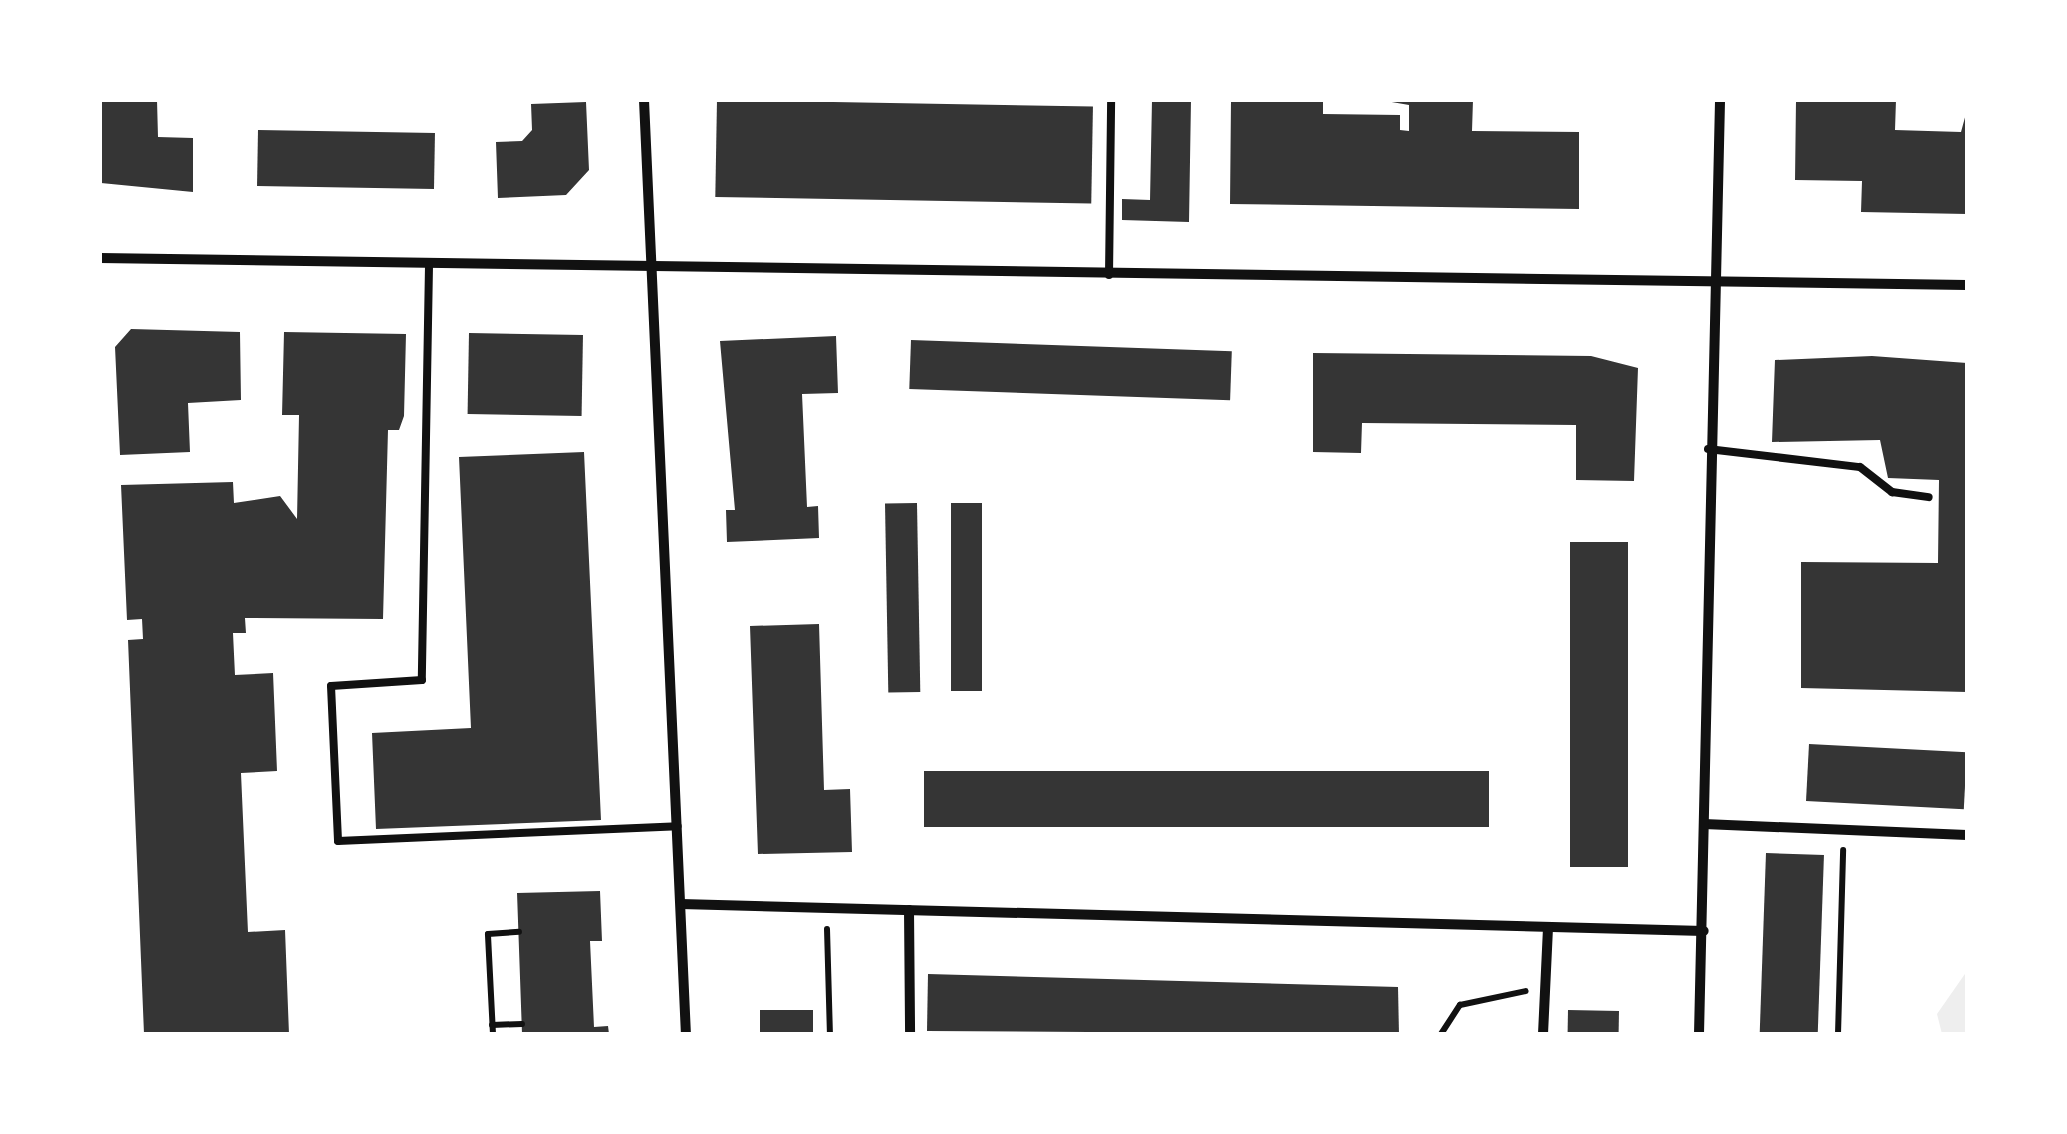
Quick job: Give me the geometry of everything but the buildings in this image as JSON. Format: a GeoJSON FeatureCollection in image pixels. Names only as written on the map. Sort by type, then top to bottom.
{"type":"FeatureCollection","features":[{"type":"Feature","properties":{"kind":"street"},"geometry":{"type":"LineString","coordinates":[[644,100],[686,1034]]}},
{"type":"Feature","properties":{"kind":"street"},"geometry":{"type":"LineString","coordinates":[[1699,1034],[1704,930],[1711,282],[1720,100]]}},
{"type":"Feature","properties":{"kind":"street"},"geometry":{"type":"LineString","coordinates":[[100,258],[1109,277],[1967,285]]}},
{"type":"Feature","properties":{"kind":"street"},"geometry":{"type":"LineString","coordinates":[[1704,824],[1967,835]]}},
{"type":"Feature","properties":{"kind":"street"},"geometry":{"type":"LineString","coordinates":[[682,904],[1704,930]]}},
{"type":"Feature","properties":{"kind":"street"},"geometry":{"type":"LineString","coordinates":[[909,910],[910,1034]]}},
{"type":"Feature","properties":{"kind":"street"},"geometry":{"type":"LineString","coordinates":[[1543,1034],[1548,926]]}},
{"type":"Feature","properties":{"kind":"lane"},"geometry":{"type":"LineString","coordinates":[[1109,277],[1110,100]]}},
{"type":"Feature","properties":{"kind":"lane"},"geometry":{"type":"LineString","coordinates":[[428,266],[422,680],[330,686],[338,840],[678,826]]}},
{"type":"Feature","properties":{"kind":"lane"},"geometry":{"type":"LineString","coordinates":[[1708,449],[1860,467],[1892,492],[1929,496]]}},
{"type":"Feature","properties":{"kind":"path"},"geometry":{"type":"LineString","coordinates":[[1838,1034],[1844,830]]}},
{"type":"Feature","properties":{"kind":"path"},"geometry":{"type":"LineString","coordinates":[[827,908],[830,1034]]}},
{"type":"Feature","properties":{"kind":"path"},"geometry":{"type":"LineString","coordinates":[[518,932],[488,934],[492,1029],[522,1024]]}},
{"type":"Feature","properties":{"kind":"path"},"geometry":{"type":"LineString","coordinates":[[1441,1034],[1460,1004],[1495,991],[1545,991]]}},
{"type":"Feature","properties":{"kind":"shaded area"},"geometry":{"type":"Polygon","coordinates":[[[1967,971],[1967,1032],[1942,1034],[1937,1014],[1967,971]]]}}]}
